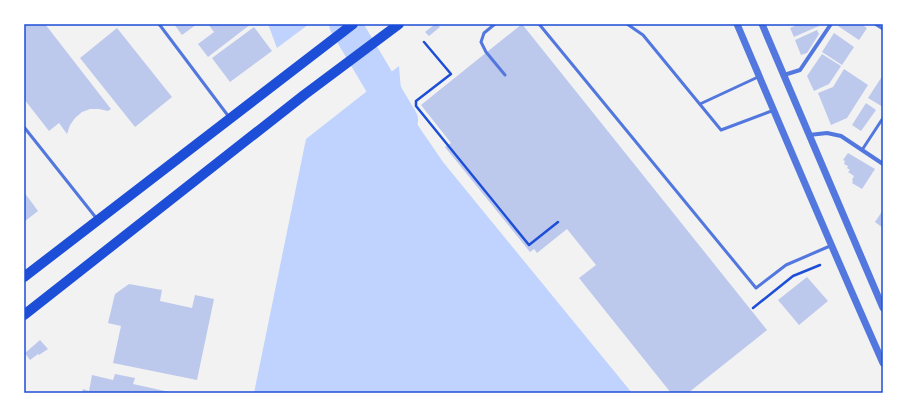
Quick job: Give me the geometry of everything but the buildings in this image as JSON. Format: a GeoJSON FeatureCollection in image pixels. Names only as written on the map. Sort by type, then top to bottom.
{"type":"FeatureCollection","features":[{"type":"Feature","properties":{"kind":"main road"},"geometry":{"type":"LineString","coordinates":[[24,277],[353,24]]}},
{"type":"Feature","properties":{"kind":"main road"},"geometry":{"type":"LineString","coordinates":[[24,315],[304,95],[398,24]]}},
{"type":"Feature","properties":{"kind":"street"},"geometry":{"type":"LineString","coordinates":[[736,24],[774,110],[830,246],[883,363]]}},
{"type":"Feature","properties":{"kind":"street"},"geometry":{"type":"LineString","coordinates":[[762,24],[883,308]]}},
{"type":"Feature","properties":{"kind":"street"},"geometry":{"type":"LineString","coordinates":[[784,75],[800,70],[831,24]]}},
{"type":"Feature","properties":{"kind":"street"},"geometry":{"type":"LineString","coordinates":[[808,135],[827,133],[841,136],[883,164]]}},
{"type":"Feature","properties":{"kind":"lane"},"geometry":{"type":"LineString","coordinates":[[159,24],[230,119]]}},
{"type":"Feature","properties":{"kind":"lane"},"geometry":{"type":"LineString","coordinates":[[495,24],[484,33],[481,42],[486,52],[505,75]]}},
{"type":"Feature","properties":{"kind":"lane"},"geometry":{"type":"LineString","coordinates":[[539,24],[756,288],[786,265],[830,246]]}},
{"type":"Feature","properties":{"kind":"lane"},"geometry":{"type":"LineString","coordinates":[[627,24],[643,35],[721,130],[774,110]]}},
{"type":"Feature","properties":{"kind":"lane"},"geometry":{"type":"LineString","coordinates":[[875,24],[883,29]]}},
{"type":"Feature","properties":{"kind":"lane"},"geometry":{"type":"LineString","coordinates":[[700,104],[759,76]]}},
{"type":"Feature","properties":{"kind":"lane"},"geometry":{"type":"LineString","coordinates":[[862,150],[883,118]]}},
{"type":"Feature","properties":{"kind":"lane"},"geometry":{"type":"LineString","coordinates":[[24,127],[98,220]]}},
{"type":"Feature","properties":{"kind":"path"},"geometry":{"type":"LineString","coordinates":[[424,42],[451,74],[416,101],[416,106],[529,245],[558,222]]}},
{"type":"Feature","properties":{"kind":"path"},"geometry":{"type":"LineString","coordinates":[[753,308],[793,276],[820,265]]}},
{"type":"Feature","properties":{"kind":"water"},"geometry":{"type":"Polygon","coordinates":[[[268,24],[309,24],[277,48],[268,24]]]}},
{"type":"Feature","properties":{"kind":"water"},"geometry":{"type":"Polygon","coordinates":[[[399,66],[402,102],[443,162],[632,393],[254,393],[306,139],[399,66]]]}},
{"type":"Feature","properties":{"kind":"waterway"},"geometry":{"type":"LineString","coordinates":[[345,24],[402,120]]}}]}
